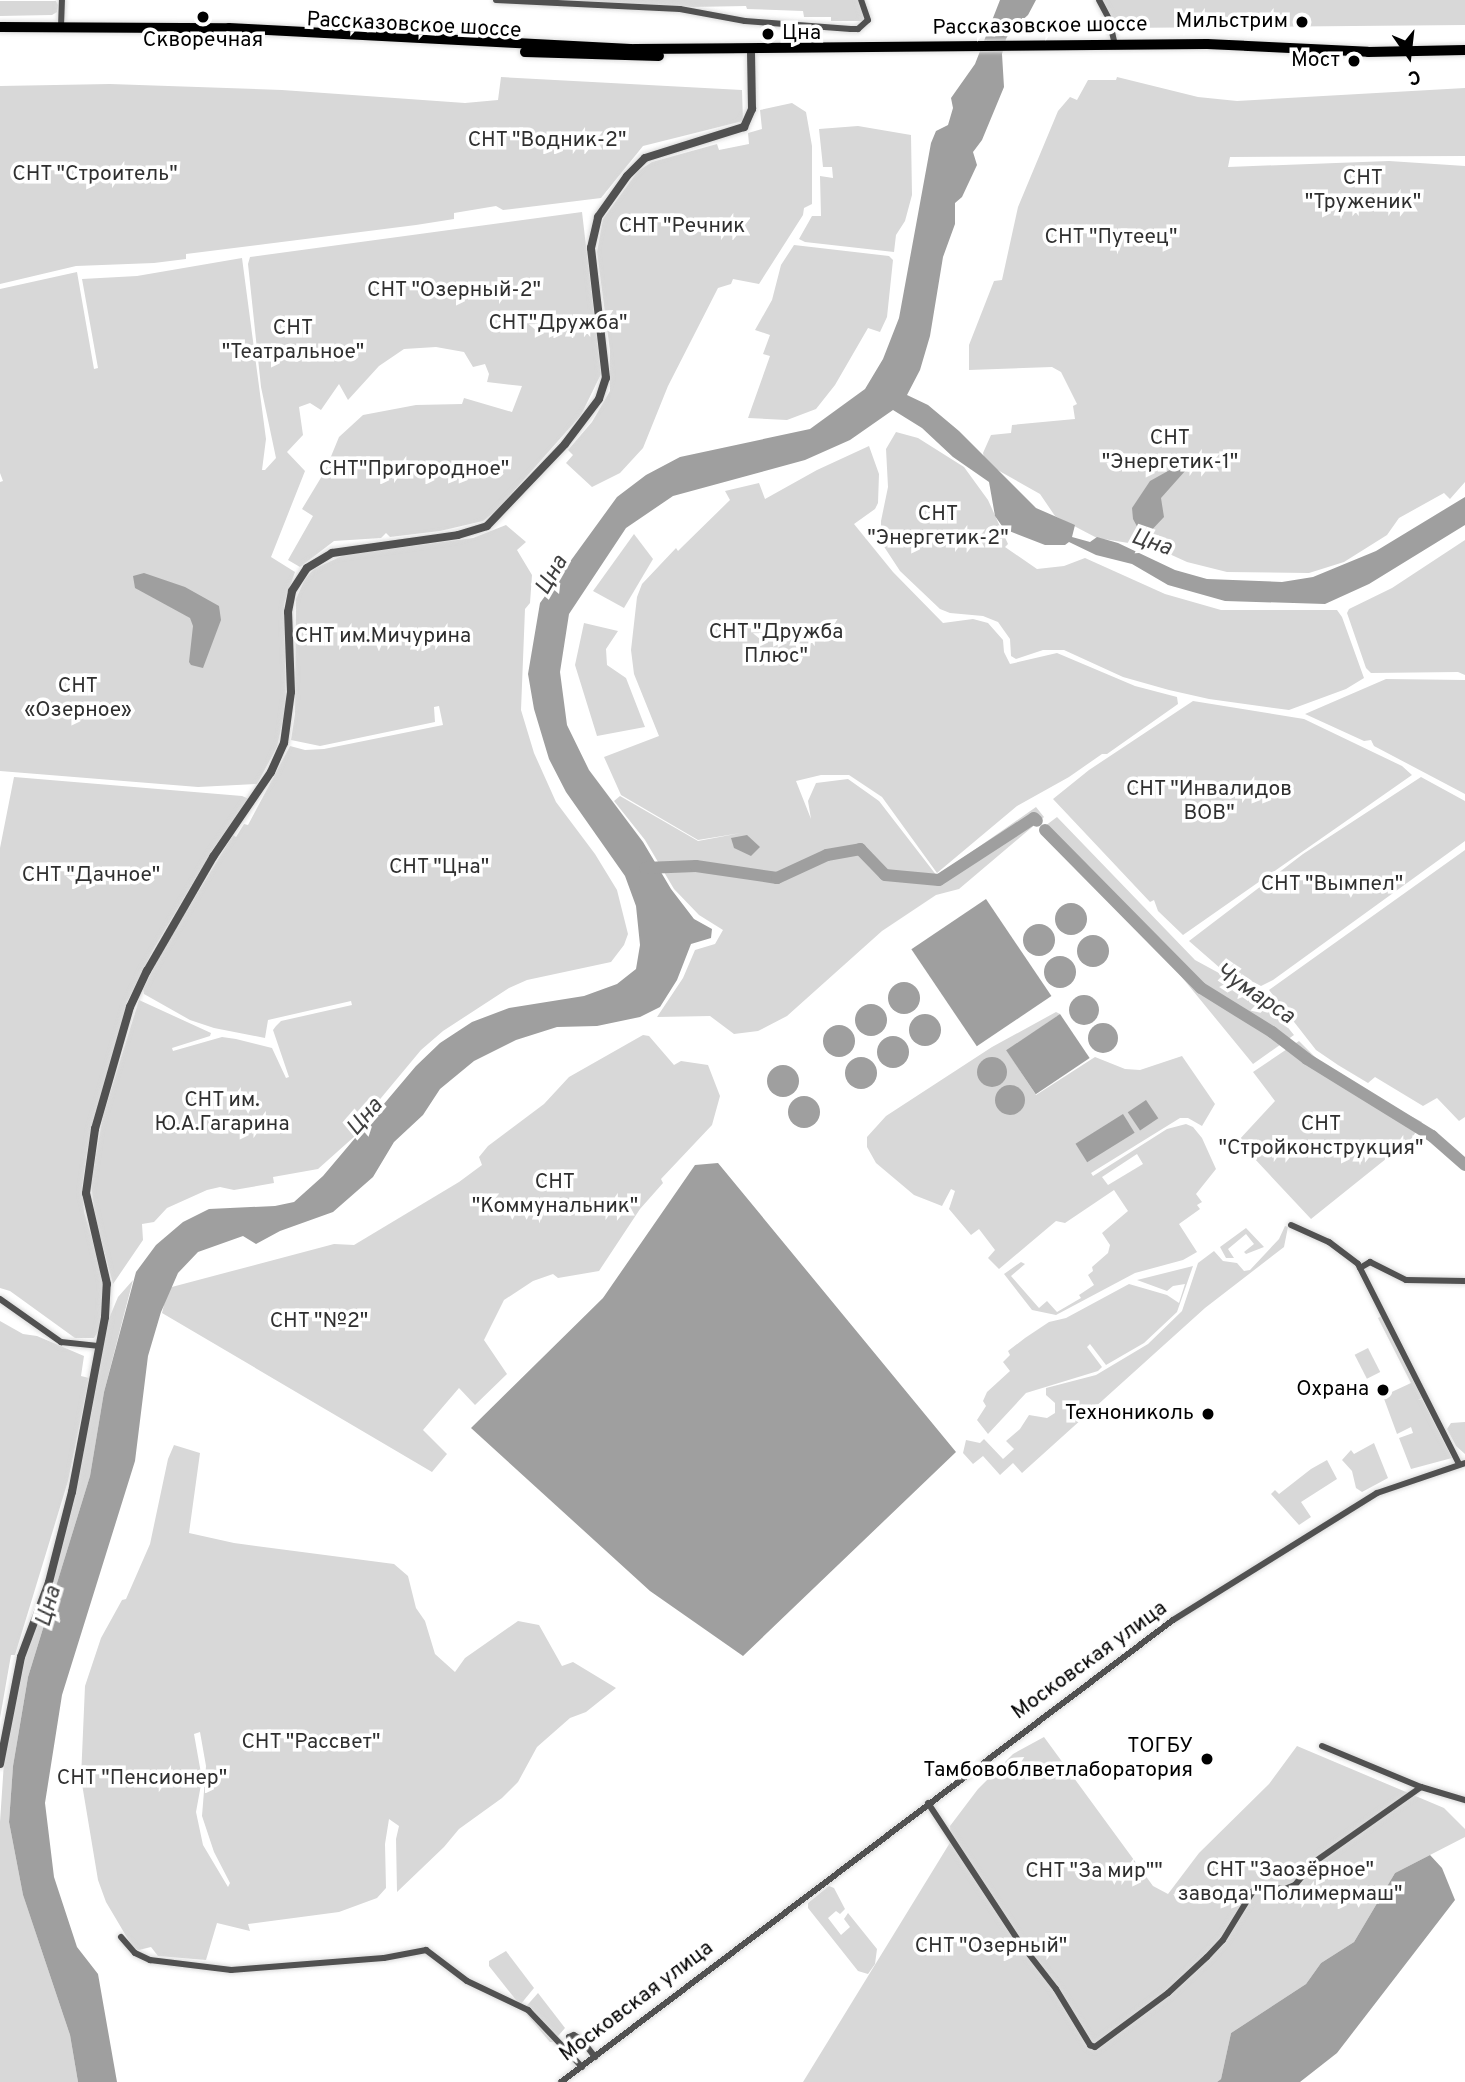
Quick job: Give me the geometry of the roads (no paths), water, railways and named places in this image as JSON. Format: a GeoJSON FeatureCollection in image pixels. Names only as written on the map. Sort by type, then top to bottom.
{"type":"FeatureCollection","features":[{"type":"Feature","properties":{"kind":"main road","name":"Рассказовское шоссе"},"geometry":{"type":"LineString","coordinates":[[0,27],[229,28],[622,49],[1207,44],[1368,52],[1465,50]]}},
{"type":"Feature","properties":{"kind":"main road","name":"Рассказовское шоссе"},"geometry":{"type":"LineString","coordinates":[[0,33],[228,34],[613,56],[747,49]]}},
{"type":"Feature","properties":{"kind":"street"},"geometry":{"type":"LineString","coordinates":[[61,27],[62,0]]}},
{"type":"Feature","properties":{"kind":"street"},"geometry":{"type":"LineString","coordinates":[[496,0],[631,4],[690,10],[745,21],[858,29],[868,20],[862,0]]}},
{"type":"Feature","properties":{"kind":"street"},"geometry":{"type":"LineString","coordinates":[[687,0],[690,10]]}},
{"type":"Feature","properties":{"kind":"street"},"geometry":{"type":"LineString","coordinates":[[1100,0],[1109,19],[1115,45]]}},
{"type":"Feature","properties":{"kind":"street"},"geometry":{"type":"LineString","coordinates":[[0,1764],[21,1657],[49,1582],[72,1492],[108,1294],[86,1193],[95,1129],[130,1007],[147,971],[213,857],[271,772],[284,743],[291,692],[288,612],[297,581],[313,563],[332,554],[458,535],[487,526],[555,456],[593,408],[606,378],[591,248],[598,217],[626,176],[645,158],[744,127],[752,109],[747,49]]}},
{"type":"Feature","properties":{"kind":"street"},"geometry":{"type":"LineString","coordinates":[[1292,1225],[1329,1242],[1360,1268],[1462,1463]]}},
{"type":"Feature","properties":{"kind":"street"},"geometry":{"type":"LineString","coordinates":[[1360,1268],[1370,1262],[1406,1280],[1465,1281]]}},
{"type":"Feature","properties":{"kind":"street"},"geometry":{"type":"LineString","coordinates":[[0,1299],[61,1342],[98,1346]]}},
{"type":"Feature","properties":{"kind":"street","name":"Московская улица"},"geometry":{"type":"LineString","coordinates":[[561,2082],[1173,1620],[1284,1548],[1377,1493],[1462,1463]]}},
{"type":"Feature","properties":{"kind":"street"},"geometry":{"type":"LineString","coordinates":[[1322,1746],[1420,1787],[1465,1800]]}},
{"type":"Feature","properties":{"kind":"street"},"geometry":{"type":"LineString","coordinates":[[928,1803],[1018,1940],[1056,1989],[1090,2045],[1095,2047],[1168,1993],[1207,1957],[1223,1940],[1253,1891],[1262,1886],[1285,1889],[1295,1885],[1313,1863],[1420,1787]]}},
{"type":"Feature","properties":{"kind":"street"},"geometry":{"type":"LineString","coordinates":[[121,1937],[135,1953],[150,1960],[231,1970],[384,1958],[426,1950],[467,1981],[528,2010],[582,2067]]}},
{"type":"Feature","properties":{"kind":"street"},"geometry":{"type":"LineString","coordinates":[[569,2053],[568,2041],[574,2035],[595,2057]]}},
{"type":"Feature","properties":{"kind":"water"},"geometry":{"type":"Polygon","coordinates":[[[1000,0],[1036,0],[1028,15],[1010,31],[1006,39],[1002,54],[1004,87],[982,140],[973,152],[977,165],[962,197],[955,203],[955,224],[943,257],[930,336],[920,370],[907,395],[928,405],[959,431],[1036,508],[1075,525],[1072,537],[1090,542],[1097,537],[1118,543],[1175,570],[1207,579],[1282,582],[1313,577],[1376,551],[1465,497],[1465,525],[1369,584],[1325,604],[1225,601],[1168,585],[1132,564],[1096,555],[1069,542],[1065,545],[1045,545],[1004,529],[995,516],[989,482],[953,457],[922,428],[893,410],[850,440],[805,460],[673,496],[626,528],[569,614],[560,672],[567,725],[589,770],[643,842],[671,889],[694,919],[712,929],[711,938],[691,944],[677,980],[660,1007],[640,1017],[597,1026],[557,1027],[516,1040],[474,1061],[440,1089],[423,1115],[394,1142],[373,1177],[333,1212],[280,1231],[256,1244],[243,1236],[198,1252],[178,1273],[161,1312],[148,1356],[135,1461],[62,1695],[45,1803],[54,1877],[77,1947],[98,1974],[117,2082],[78,2082],[70,2035],[23,1895],[9,1822],[13,1766],[28,1677],[90,1476],[104,1392],[136,1272],[156,1245],[183,1222],[209,1209],[275,1206],[294,1202],[323,1176],[416,1066],[440,1043],[472,1022],[509,1008],[584,996],[617,984],[636,969],[640,945],[636,906],[625,876],[566,792],[549,759],[534,709],[528,674],[540,603],[617,497],[646,475],[680,457],[810,429],[865,389],[883,359],[899,318],[931,143],[936,131],[948,125],[953,108],[951,98],[975,64],[1000,0]]]}},
{"type":"Feature","properties":{"kind":"water"},"geometry":{"type":"Polygon","coordinates":[[[1202,452],[1161,498],[1164,517],[1147,535],[1140,532],[1133,519],[1132,508],[1150,481],[1202,452]]]}},
{"type":"Feature","properties":{"kind":"water"},"geometry":{"type":"Polygon","coordinates":[[[144,573],[185,587],[219,606],[221,620],[203,668],[189,662],[193,626],[190,618],[135,588],[133,576],[144,573]]]}},
{"type":"Feature","properties":{"kind":"water"},"geometry":{"type":"Polygon","coordinates":[[[747,835],[760,847],[751,856],[734,848],[731,838],[747,835]]]}},
{"type":"Feature","properties":{"kind":"water"},"geometry":{"type":"Polygon","coordinates":[[[986,899],[1051,996],[977,1046],[911,949],[986,899]]]}},
{"type":"Feature","properties":{"kind":"water"},"geometry":{"type":"Polygon","coordinates":[[[1071,903],[1083,907],[1087,919],[1083,931],[1071,935],[1059,931],[1055,919],[1059,907],[1071,903]]]}},
{"type":"Feature","properties":{"kind":"water"},"geometry":{"type":"Polygon","coordinates":[[[1039,924],[1051,928],[1055,940],[1051,952],[1039,956],[1027,952],[1023,940],[1027,928],[1039,924]]]}},
{"type":"Feature","properties":{"kind":"water"},"geometry":{"type":"Polygon","coordinates":[[[1093,935],[1105,939],[1109,951],[1105,963],[1093,967],[1081,963],[1077,951],[1081,939],[1093,935]]]}},
{"type":"Feature","properties":{"kind":"water"},"geometry":{"type":"Polygon","coordinates":[[[1060,956],[1072,960],[1076,972],[1072,984],[1060,988],[1048,984],[1044,972],[1048,960],[1060,956]]]}},
{"type":"Feature","properties":{"kind":"water"},"geometry":{"type":"Polygon","coordinates":[[[904,982],[916,986],[920,998],[916,1010],[904,1014],[892,1010],[888,998],[892,986],[904,982]]]}},
{"type":"Feature","properties":{"kind":"water"},"geometry":{"type":"Polygon","coordinates":[[[1084,995],[1095,999],[1099,1010],[1095,1021],[1084,1025],[1073,1021],[1069,1010],[1073,999],[1084,995]]]}},
{"type":"Feature","properties":{"kind":"water"},"geometry":{"type":"Polygon","coordinates":[[[871,1004],[883,1008],[887,1020],[883,1032],[871,1036],[859,1032],[855,1020],[859,1008],[871,1004]]]}},
{"type":"Feature","properties":{"kind":"water"},"geometry":{"type":"Polygon","coordinates":[[[925,1014],[937,1018],[941,1030],[937,1042],[925,1046],[913,1042],[909,1030],[913,1018],[925,1014]]]}},
{"type":"Feature","properties":{"kind":"water"},"geometry":{"type":"Polygon","coordinates":[[[1060,1014],[1090,1058],[1036,1094],[1006,1050],[1060,1014]]]}},
{"type":"Feature","properties":{"kind":"water"},"geometry":{"type":"Polygon","coordinates":[[[1103,1023],[1114,1027],[1118,1038],[1114,1049],[1103,1053],[1092,1049],[1088,1038],[1092,1027],[1103,1023]]]}},
{"type":"Feature","properties":{"kind":"water"},"geometry":{"type":"Polygon","coordinates":[[[839,1025],[851,1029],[855,1041],[851,1053],[839,1057],[827,1053],[823,1041],[827,1029],[839,1025]]]}},
{"type":"Feature","properties":{"kind":"water"},"geometry":{"type":"Polygon","coordinates":[[[893,1036],[905,1040],[909,1052],[905,1064],[893,1068],[881,1064],[877,1052],[881,1040],[893,1036]]]}},
{"type":"Feature","properties":{"kind":"water"},"geometry":{"type":"Polygon","coordinates":[[[861,1057],[873,1061],[877,1073],[873,1085],[861,1089],[849,1085],[845,1073],[849,1061],[861,1057]]]}},
{"type":"Feature","properties":{"kind":"water"},"geometry":{"type":"Polygon","coordinates":[[[992,1057],[1003,1061],[1007,1072],[1003,1083],[992,1087],[981,1083],[977,1072],[981,1061],[992,1057]]]}},
{"type":"Feature","properties":{"kind":"water"},"geometry":{"type":"Polygon","coordinates":[[[783,1065],[795,1069],[799,1081],[795,1093],[783,1097],[771,1093],[767,1081],[771,1069],[783,1065]]]}},
{"type":"Feature","properties":{"kind":"water"},"geometry":{"type":"Polygon","coordinates":[[[1010,1085],[1021,1089],[1025,1100],[1021,1111],[1010,1115],[999,1111],[995,1100],[999,1089],[1010,1085]]]}},
{"type":"Feature","properties":{"kind":"water"},"geometry":{"type":"Polygon","coordinates":[[[804,1096],[816,1100],[820,1112],[816,1124],[804,1128],[792,1124],[788,1112],[792,1100],[804,1096]]]}},
{"type":"Feature","properties":{"kind":"water"},"geometry":{"type":"Polygon","coordinates":[[[1146,1100],[1158,1118],[1140,1131],[1128,1112],[1146,1100]]]}},
{"type":"Feature","properties":{"kind":"water"},"geometry":{"type":"Polygon","coordinates":[[[1123,1114],[1135,1133],[1087,1162],[1076,1144],[1123,1114]]]}},
{"type":"Feature","properties":{"kind":"water"},"geometry":{"type":"Polygon","coordinates":[[[718,1163],[956,1452],[743,1656],[650,1591],[471,1428],[603,1298],[695,1165],[718,1163]]]}},
{"type":"Feature","properties":{"kind":"water"},"geometry":{"type":"Polygon","coordinates":[[[1430,1855],[1442,1868],[1455,1900],[1337,2053],[1300,2082],[1217,2082],[1221,2079],[1231,2033],[1306,1984],[1321,1963],[1354,1942],[1395,1873],[1430,1855]]]}},
{"type":"Feature","properties":{"kind":"waterway","name":"Чумарса"},"geometry":{"type":"LineString","coordinates":[[645,868],[696,866],[777,878],[827,855],[860,849],[885,875],[939,880],[1034,818],[1037,821]]}},
{"type":"Feature","properties":{"kind":"waterway","name":"Чумарса"},"geometry":{"type":"LineString","coordinates":[[1045,830],[1201,988],[1272,1032],[1307,1059],[1432,1136],[1465,1165]]}},
{"type":"Feature","properties":{"kind":"place","name":"Скворечная"},"geometry":{"type":"Point","coordinates":[203,17]}},
{"type":"Feature","properties":{"kind":"place","name":"Мильстрим"},"geometry":{"type":"Point","coordinates":[1302,22]}},
{"type":"Feature","properties":{"kind":"place","name":"Цна"},"geometry":{"type":"Point","coordinates":[768,34]}},
{"type":"Feature","properties":{"kind":"place","name":"Мост"},"geometry":{"type":"Point","coordinates":[1354,61]}},
{"type":"Feature","properties":{"kind":"place","name":"Охрана"},"geometry":{"type":"Point","coordinates":[1383,1390]}},
{"type":"Feature","properties":{"kind":"place","name":"Технониколь"},"geometry":{"type":"Point","coordinates":[1208,1414]}},
{"type":"Feature","properties":{"kind":"place","name":"ТОГБУ Тамбовоблветлаборатория"},"geometry":{"type":"Point","coordinates":[1207,1759]}},
{"type":"Feature","properties":{"kind":"park label","name":"СНТ \"Водник-2\""},"geometry":{"type":"Point","coordinates":[547,141]}},
{"type":"Feature","properties":{"kind":"park label","name":"СНТ \"Строитель\""},"geometry":{"type":"Point","coordinates":[95,175]}},
{"type":"Feature","properties":{"kind":"park label","name":"СНТ \"Труженик\""},"geometry":{"type":"Point","coordinates":[1363,191]}},
{"type":"Feature","properties":{"kind":"park label","name":"СНТ \"Речник"},"geometry":{"type":"Point","coordinates":[682,227]}},
{"type":"Feature","properties":{"kind":"park label","name":"СНТ \"Путеец\""},"geometry":{"type":"Point","coordinates":[1111,238]}},
{"type":"Feature","properties":{"kind":"park label","name":"СНТ \"Озерный-2\""},"geometry":{"type":"Point","coordinates":[454,291]}},
{"type":"Feature","properties":{"kind":"park label","name":"СНТ\"Дружба\""},"geometry":{"type":"Point","coordinates":[558,324]}},
{"type":"Feature","properties":{"kind":"park label","name":"СНТ \"Театральное\""},"geometry":{"type":"Point","coordinates":[293,341]}},
{"type":"Feature","properties":{"kind":"park label","name":"СНТ \"Энергетик-1\""},"geometry":{"type":"Point","coordinates":[1170,451]}},
{"type":"Feature","properties":{"kind":"park label","name":"СНТ\"Пригородное\""},"geometry":{"type":"Point","coordinates":[414,470]}},
{"type":"Feature","properties":{"kind":"park label","name":"СНТ \"Энергетик-2\""},"geometry":{"type":"Point","coordinates":[938,527]}},
{"type":"Feature","properties":{"kind":"park label","name":"СНТ им.Мичурина"},"geometry":{"type":"Point","coordinates":[383,637]}},
{"type":"Feature","properties":{"kind":"park label","name":"СНТ \"Дружба Плюс\""},"geometry":{"type":"Point","coordinates":[776,645]}},
{"type":"Feature","properties":{"kind":"park label","name":"СНТ «Озерное»"},"geometry":{"type":"Point","coordinates":[78,699]}},
{"type":"Feature","properties":{"kind":"park label","name":"СНТ \"Инвалидов ВОВ\""},"geometry":{"type":"Point","coordinates":[1209,802]}},
{"type":"Feature","properties":{"kind":"park label","name":"СНТ \"Цна\""},"geometry":{"type":"Point","coordinates":[439,868]}},
{"type":"Feature","properties":{"kind":"park label","name":"СНТ \"Дачное\""},"geometry":{"type":"Point","coordinates":[91,876]}},
{"type":"Feature","properties":{"kind":"park label","name":"СНТ \"Вымпел\""},"geometry":{"type":"Point","coordinates":[1332,885]}},
{"type":"Feature","properties":{"kind":"park label","name":"СНТ им. Ю.А.Гагарина"},"geometry":{"type":"Point","coordinates":[222,1113]}},
{"type":"Feature","properties":{"kind":"park label","name":"СНТ \"Стройконструкция\""},"geometry":{"type":"Point","coordinates":[1321,1137]}},
{"type":"Feature","properties":{"kind":"park label","name":"СНТ \"Коммунальник\""},"geometry":{"type":"Point","coordinates":[555,1195]}},
{"type":"Feature","properties":{"kind":"park label","name":"СНТ \"№2\""},"geometry":{"type":"Point","coordinates":[319,1322]}},
{"type":"Feature","properties":{"kind":"park label","name":"СНТ \"Рассвет\""},"geometry":{"type":"Point","coordinates":[311,1743]}},
{"type":"Feature","properties":{"kind":"park label","name":"СНТ \"Пенсионер\""},"geometry":{"type":"Point","coordinates":[142,1779]}},
{"type":"Feature","properties":{"kind":"park label","name":"СНТ \"За мир\"\""},"geometry":{"type":"Point","coordinates":[1094,1872]}},
{"type":"Feature","properties":{"kind":"park label","name":"СНТ \"Заозёрное\" завода \"Полимермаш\""},"geometry":{"type":"Point","coordinates":[1290,1883]}},
{"type":"Feature","properties":{"kind":"park label","name":"СНТ \"Озерный\""},"geometry":{"type":"Point","coordinates":[991,1947]}}]}
